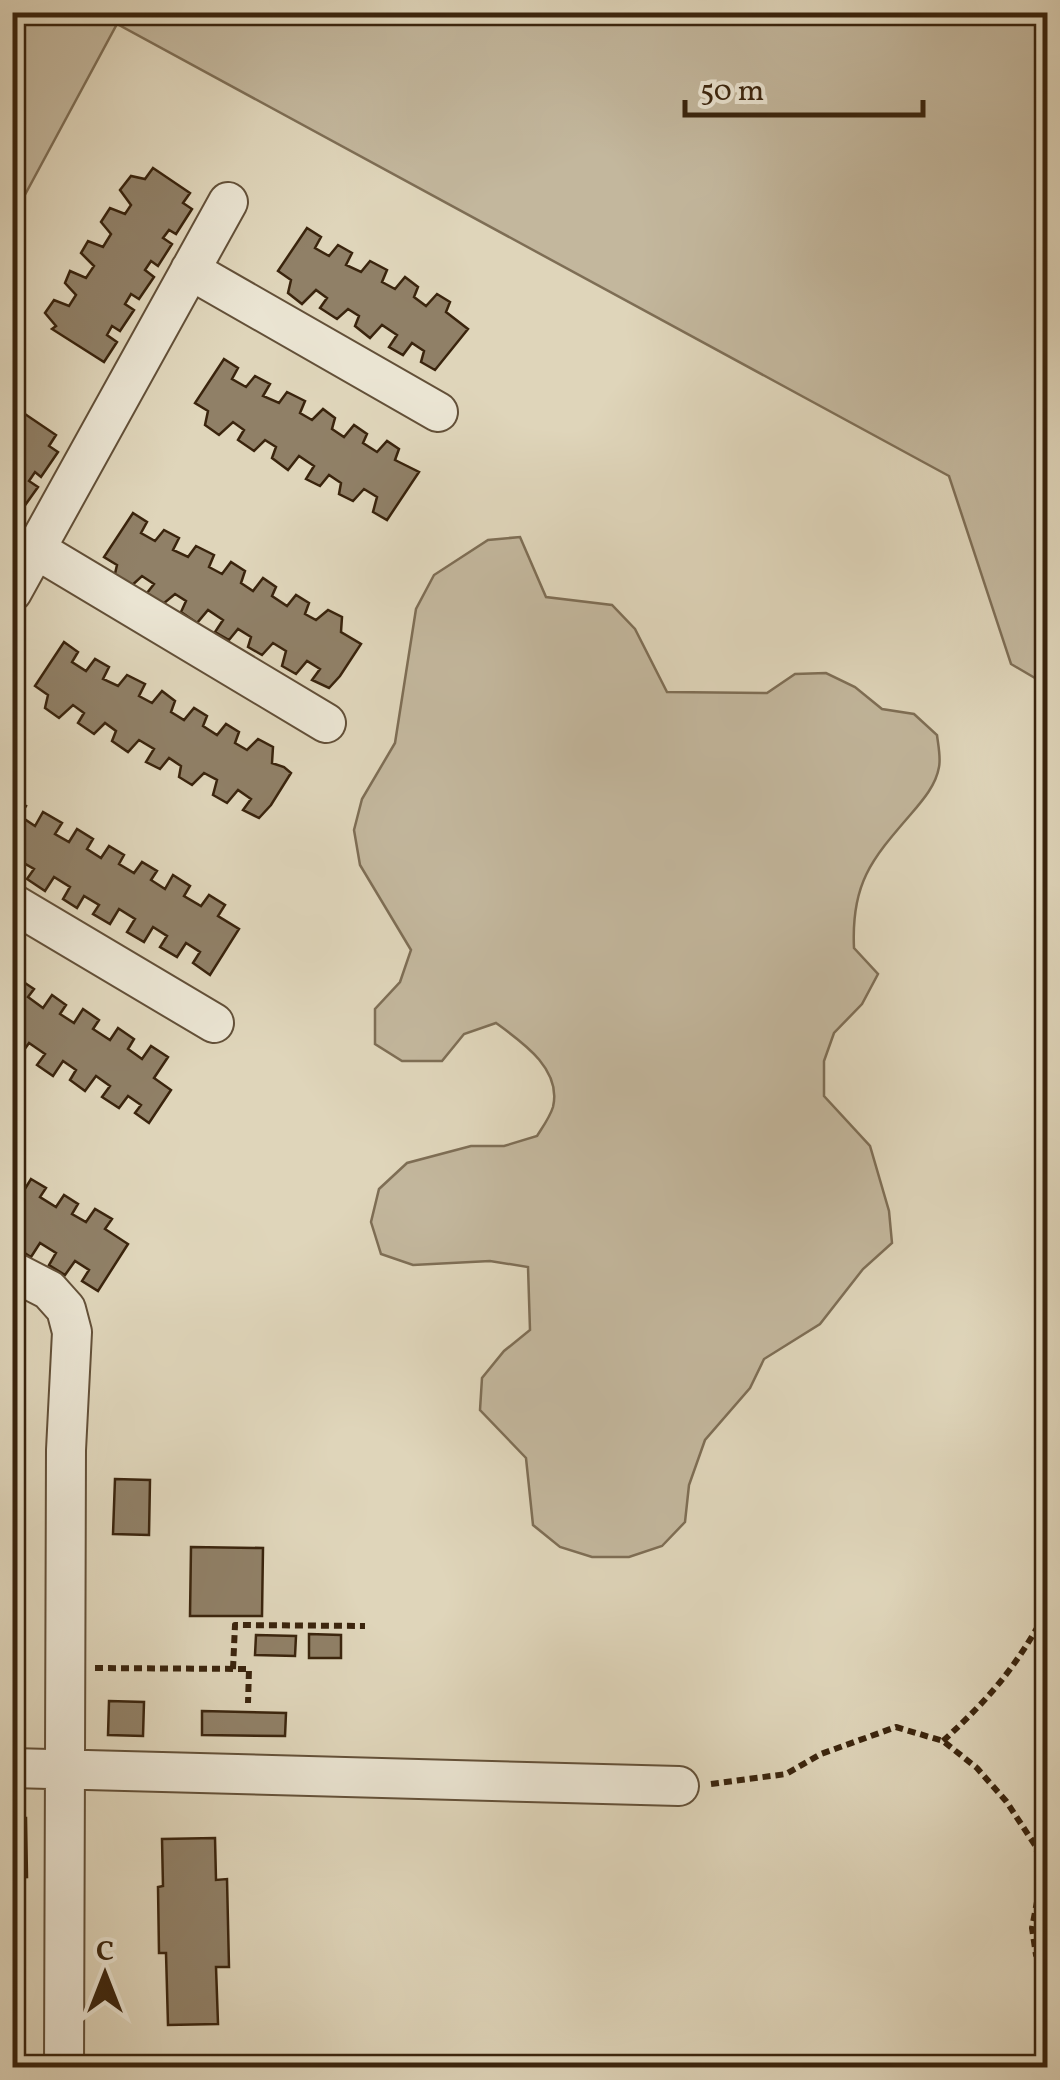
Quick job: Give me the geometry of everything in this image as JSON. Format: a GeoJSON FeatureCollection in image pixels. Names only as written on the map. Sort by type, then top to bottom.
{"type":"FeatureCollection","features":[{"type":"Feature","properties":{"kind":"street"},"geometry":{"type":"LineString","coordinates":[[12,592],[228,202]]}},
{"type":"Feature","properties":{"kind":"street"},"geometry":{"type":"LineString","coordinates":[[190,270],[438,412]]}},
{"type":"Feature","properties":{"kind":"street"},"geometry":{"type":"LineString","coordinates":[[37,550],[326,723]]}},
{"type":"Feature","properties":{"kind":"street"},"geometry":{"type":"LineString","coordinates":[[12,902],[214,1024]]}},
{"type":"Feature","properties":{"kind":"street"},"geometry":{"type":"LineString","coordinates":[[12,1271],[49,1290],[66,1309],[72,1332],[67,1408],[64,1668],[64,2068]]}},
{"type":"Feature","properties":{"kind":"street"},"geometry":{"type":"LineString","coordinates":[[12,1768],[678,1786]]}},
{"type":"Feature","properties":{"kind":"path"},"geometry":{"type":"LineString","coordinates":[[943,1741],[989,1698],[1019,1660],[1048,1609]]}},
{"type":"Feature","properties":{"kind":"path"},"geometry":{"type":"LineString","coordinates":[[233,1669],[235,1625],[365,1626]]}},
{"type":"Feature","properties":{"kind":"path"},"geometry":{"type":"LineString","coordinates":[[64,1668],[249,1669],[248,1703]]}},
{"type":"Feature","properties":{"kind":"path"},"geometry":{"type":"LineString","coordinates":[[678,1786],[730,1784],[786,1774],[822,1754],[896,1727],[943,1741],[978,1768],[1036,1844],[1043,1870],[1032,1928],[1036,1955],[1048,1972]]}},
{"type":"Feature","properties":{"kind":"shaded area"},"geometry":{"type":"Polygon","coordinates":[[[13,12],[1047,13],[1047,685],[1011,664],[949,476],[117,24],[13,217],[13,12]]]}},
{"type":"Feature","properties":{"kind":"shaded area"},"geometry":{"type":"Polygon","coordinates":[[[520,537],[546,597],[612,605],[635,629],[667,692],[767,693],[795,674],[826,673],[855,687],[882,709],[914,714],[937,735],[939,751],[939,767],[932,786],[885,845],[860,890],[854,948],[878,974],[862,1004],[834,1033],[824,1061],[824,1096],[870,1146],[889,1211],[892,1243],[863,1269],[820,1324],[764,1359],[750,1388],[705,1440],[689,1485],[685,1522],[662,1546],[629,1557],[592,1557],[560,1547],[533,1525],[526,1458],[480,1410],[482,1378],[504,1351],[530,1330],[528,1267],[490,1261],[413,1265],[381,1254],[371,1222],[379,1189],[407,1163],[471,1146],[504,1146],[537,1136],[553,1107],[552,1081],[546,1069],[528,1048],[496,1023],[464,1034],[442,1061],[402,1061],[375,1044],[375,1009],[400,982],[411,950],[360,865],[354,830],[362,799],[395,743],[416,609],[434,575],[488,540],[520,537]]]}},
{"type":"Feature","properties":{"kind":"building"},"geometry":{"type":"Polygon","coordinates":[[[153,168],[190,193],[183,203],[192,209],[176,234],[169,230],[163,238],[172,244],[158,266],[151,261],[145,270],[154,277],[139,299],[131,294],[125,304],[134,310],[120,331],[112,326],[107,335],[117,342],[104,362],[52,329],[56,326],[45,313],[54,300],[69,306],[76,295],[65,283],[70,271],[86,278],[94,266],[81,253],[88,241],[103,247],[111,234],[101,222],[110,208],[125,214],[131,205],[120,190],[131,176],[145,179],[153,168]]]}},
{"type":"Feature","properties":{"kind":"building"},"geometry":{"type":"Polygon","coordinates":[[[307,228],[321,237],[315,248],[329,256],[338,245],[352,253],[346,265],[361,272],[370,261],[387,270],[382,282],[395,289],[405,277],[418,287],[414,297],[426,306],[437,294],[450,302],[446,312],[468,329],[435,370],[421,362],[424,351],[412,343],[403,355],[389,347],[397,335],[382,325],[370,338],[355,326],[359,316],[348,309],[337,319],[320,308],[327,298],[316,290],[302,304],[288,293],[291,280],[278,271],[307,228]]]}},
{"type":"Feature","properties":{"kind":"building"},"geometry":{"type":"Polygon","coordinates":[[[224,359],[238,368],[232,379],[246,387],[255,376],[270,384],[263,396],[279,403],[287,392],[305,401],[300,413],[312,420],[323,409],[335,418],[332,429],[344,437],[354,425],[367,434],[363,443],[377,452],[387,441],[399,449],[395,460],[419,472],[387,520],[373,512],[377,497],[364,489],[353,501],[339,494],[341,483],[329,475],[320,486],[306,479],[314,466],[299,456],[288,470],[272,458],[276,447],[265,440],[254,451],[238,440],[244,430],[233,422],[219,435],[205,425],[208,411],[195,403],[224,359]]]}},
{"type":"Feature","properties":{"kind":"building"},"geometry":{"type":"Polygon","coordinates":[[[19,410],[56,435],[49,446],[58,452],[41,477],[35,472],[29,481],[38,487],[23,508],[16,504],[12,509],[12,420],[19,410]]]}},
{"type":"Feature","properties":{"kind":"building"},"geometry":{"type":"Polygon","coordinates":[[[133,513],[147,522],[141,533],[155,541],[164,530],[179,538],[173,550],[188,557],[196,546],[214,555],[209,567],[222,574],[231,562],[245,571],[241,583],[253,591],[263,578],[276,587],[272,596],[287,606],[296,595],[309,603],[305,614],[316,620],[328,610],[342,617],[341,632],[361,644],[340,676],[329,688],[312,680],[320,669],[307,661],[296,674],[282,666],[286,651],[273,643],[262,655],[248,647],[251,637],[238,629],[229,640],[215,632],[223,620],[208,610],[197,623],[181,612],[186,601],[175,594],[163,604],[147,593],[154,584],[142,576],[128,589],[114,578],[117,565],[104,557],[133,513]]]}},
{"type":"Feature","properties":{"kind":"building"},"geometry":{"type":"Polygon","coordinates":[[[64,642],[78,652],[72,662],[86,671],[95,659],[109,667],[103,679],[118,686],[127,675],[145,684],[139,696],[152,703],[162,691],[175,701],[171,712],[184,720],[194,708],[207,716],[203,726],[217,735],[226,724],[239,732],[235,743],[247,750],[258,739],[273,747],[272,763],[291,773],[271,805],[259,818],[243,810],[251,799],[238,790],[227,803],[213,795],[217,780],[204,773],[192,785],[179,777],[181,766],[169,758],[160,769],[146,762],[154,749],[139,740],[128,752],[112,741],[116,731],[105,723],[94,734],[78,723],[84,713],[73,705],[59,718],[45,708],[48,695],[35,686],[64,642]]]}},
{"type":"Feature","properties":{"kind":"building"},"geometry":{"type":"Polygon","coordinates":[[[12,798],[26,806],[20,816],[35,826],[43,812],[62,823],[55,834],[69,842],[77,829],[93,839],[87,849],[101,858],[109,846],[124,855],[119,864],[134,873],[142,862],[157,871],[151,880],[165,889],[173,875],[190,886],[184,896],[201,906],[209,895],[225,905],[218,916],[239,929],[210,975],[193,963],[200,952],[186,943],[177,957],[160,947],[167,936],[153,927],[144,942],[127,932],[135,919],[119,909],[110,924],[93,914],[99,905],[84,896],[77,908],[63,899],[70,887],[54,877],[45,891],[27,879],[34,869],[20,861],[12,873],[12,798]]]}},
{"type":"Feature","properties":{"kind":"building"},"geometry":{"type":"Polygon","coordinates":[[[19,979],[34,989],[28,997],[43,1008],[52,995],[66,1005],[60,1014],[74,1023],[83,1009],[99,1020],[93,1029],[110,1040],[118,1028],[134,1039],[128,1049],[142,1059],[151,1046],[168,1057],[154,1078],[171,1090],[149,1123],[135,1113],[141,1105],[128,1096],[119,1108],[102,1097],[110,1086],[96,1076],[85,1091],[70,1080],[76,1070],[63,1061],[53,1076],[37,1065],[45,1054],[29,1043],[19,1057],[12,1053],[12,989],[19,979]]]}},
{"type":"Feature","properties":{"kind":"building"},"geometry":{"type":"Polygon","coordinates":[[[31,1179],[46,1188],[40,1197],[56,1207],[64,1195],[78,1204],[72,1214],[86,1222],[95,1209],[112,1219],[105,1229],[128,1244],[98,1291],[82,1281],[89,1270],[75,1261],[65,1275],[49,1265],[56,1253],[40,1243],[31,1257],[15,1247],[20,1238],[12,1233],[12,1186],[23,1192],[31,1179]]]}},
{"type":"Feature","properties":{"kind":"building"},"geometry":{"type":"Polygon","coordinates":[[[115,1479],[150,1480],[149,1535],[113,1534],[115,1479]]]}},
{"type":"Feature","properties":{"kind":"building"},"geometry":{"type":"Polygon","coordinates":[[[191,1547],[263,1548],[262,1616],[190,1616],[191,1547]]]}},
{"type":"Feature","properties":{"kind":"building"},"geometry":{"type":"Polygon","coordinates":[[[309,1634],[341,1635],[341,1658],[309,1658],[309,1634]]]}},
{"type":"Feature","properties":{"kind":"building"},"geometry":{"type":"Polygon","coordinates":[[[256,1635],[296,1636],[295,1656],[255,1655],[256,1635]]]}},
{"type":"Feature","properties":{"kind":"building"},"geometry":{"type":"Polygon","coordinates":[[[109,1701],[144,1702],[143,1736],[108,1735],[109,1701]]]}},
{"type":"Feature","properties":{"kind":"building"},"geometry":{"type":"Polygon","coordinates":[[[202,1711],[286,1713],[285,1736],[202,1735],[202,1711]]]}},
{"type":"Feature","properties":{"kind":"building"},"geometry":{"type":"Polygon","coordinates":[[[12,1818],[26,1818],[27,1877],[12,1878],[12,1818]]]}},
{"type":"Feature","properties":{"kind":"building"},"geometry":{"type":"Polygon","coordinates":[[[215,1838],[216,1880],[227,1879],[229,1967],[216,1967],[218,2024],[168,2025],[166,1953],[159,1953],[162,1839],[215,1838]]]}},
{"type":"Feature","properties":{"kind":"building"},"geometry":{"type":"Polygon","coordinates":[[[596,2060],[642,2061],[642,2068],[596,2068],[596,2060]]]}}]}
